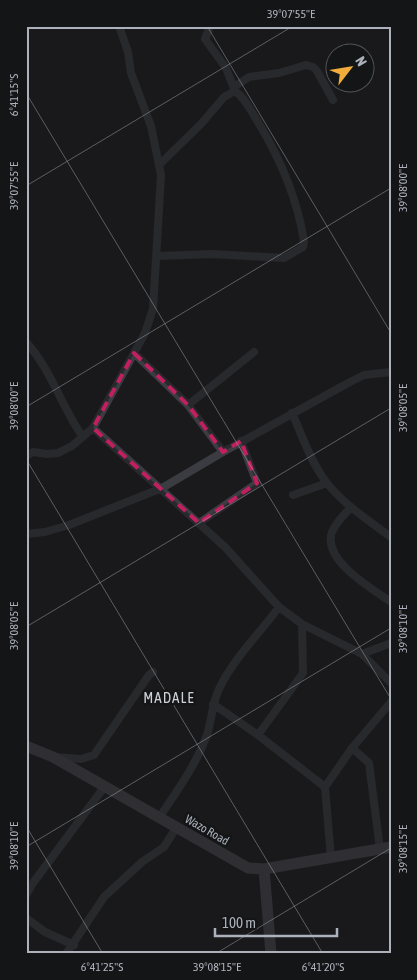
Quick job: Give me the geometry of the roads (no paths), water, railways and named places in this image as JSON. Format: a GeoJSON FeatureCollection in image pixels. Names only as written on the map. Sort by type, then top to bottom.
{"type":"FeatureCollection","features":[{"type":"Feature","properties":{"kind":"main road","name":"Wazo Road"},"geometry":{"type":"LineString","coordinates":[[26,746],[53,756],[248,868],[264,869],[388,849]]}},
{"type":"Feature","properties":{"kind":"main road"},"geometry":{"type":"LineString","coordinates":[[264,869],[271,954]]}},
{"type":"Feature","properties":{"kind":"street"},"geometry":{"type":"LineString","coordinates":[[26,456],[33,452],[58,453],[83,438],[93,428],[134,353],[153,309],[158,256],[161,175],[151,126],[134,81],[128,52],[119,26]]}},
{"type":"Feature","properties":{"kind":"street"},"geometry":{"type":"LineString","coordinates":[[158,256],[212,254],[284,258],[302,247],[304,241],[292,190],[279,157],[247,104],[234,89],[226,68],[205,40],[210,26]]}},
{"type":"Feature","properties":{"kind":"street"},"geometry":{"type":"LineString","coordinates":[[159,165],[202,123],[224,97],[249,77],[279,73],[306,65],[313,66],[333,100]]}},
{"type":"Feature","properties":{"kind":"street"},"geometry":{"type":"LineString","coordinates":[[26,342],[42,363],[74,425],[83,438]]}},
{"type":"Feature","properties":{"kind":"street"},"geometry":{"type":"LineString","coordinates":[[188,405],[254,352]]}},
{"type":"Feature","properties":{"kind":"street"},"geometry":{"type":"LineString","coordinates":[[134,353],[188,405],[222,452]]}},
{"type":"Feature","properties":{"kind":"street"},"geometry":{"type":"LineString","coordinates":[[26,534],[45,532],[69,525],[162,488],[241,441],[364,375],[391,372]]}},
{"type":"Feature","properties":{"kind":"street"},"geometry":{"type":"LineString","coordinates":[[292,413],[316,466],[327,483],[351,507],[391,538]]}},
{"type":"Feature","properties":{"kind":"street"},"geometry":{"type":"LineString","coordinates":[[93,428],[162,488],[240,561],[279,607],[302,624],[362,654],[391,683]]}},
{"type":"Feature","properties":{"kind":"street"},"geometry":{"type":"LineString","coordinates":[[199,522],[257,483],[241,441]]}},
{"type":"Feature","properties":{"kind":"street"},"geometry":{"type":"LineString","coordinates":[[293,495],[327,483]]}},
{"type":"Feature","properties":{"kind":"street"},"geometry":{"type":"LineString","coordinates":[[351,507],[336,523],[332,532],[331,548],[334,555],[360,580],[391,602]]}},
{"type":"Feature","properties":{"kind":"street"},"geometry":{"type":"LineString","coordinates":[[159,818],[186,778],[199,752],[210,724],[213,704],[226,676],[279,607]]}},
{"type":"Feature","properties":{"kind":"street"},"geometry":{"type":"LineString","coordinates":[[258,735],[303,672],[302,624]]}},
{"type":"Feature","properties":{"kind":"street"},"geometry":{"type":"LineString","coordinates":[[362,654],[391,643]]}},
{"type":"Feature","properties":{"kind":"street"},"geometry":{"type":"LineString","coordinates":[[53,756],[81,759],[94,756],[149,675],[153,672]]}},
{"type":"Feature","properties":{"kind":"street"},"geometry":{"type":"LineString","coordinates":[[331,858],[325,787],[352,748],[391,702]]}},
{"type":"Feature","properties":{"kind":"street"},"geometry":{"type":"LineString","coordinates":[[213,704],[258,735],[325,787]]}},
{"type":"Feature","properties":{"kind":"street"},"geometry":{"type":"LineString","coordinates":[[352,748],[369,763],[388,849]]}},
{"type":"Feature","properties":{"kind":"street"},"geometry":{"type":"LineString","coordinates":[[26,895],[105,786]]}},
{"type":"Feature","properties":{"kind":"street"},"geometry":{"type":"LineString","coordinates":[[66,954],[104,898],[142,862],[164,847],[176,828]]}},
{"type":"Feature","properties":{"kind":"street"},"geometry":{"type":"LineString","coordinates":[[26,918],[40,929],[74,944]]}},
{"type":"Feature","properties":{"kind":"district","name":"MADALE"},"geometry":{"type":"Point","coordinates":[169,698]}}]}
